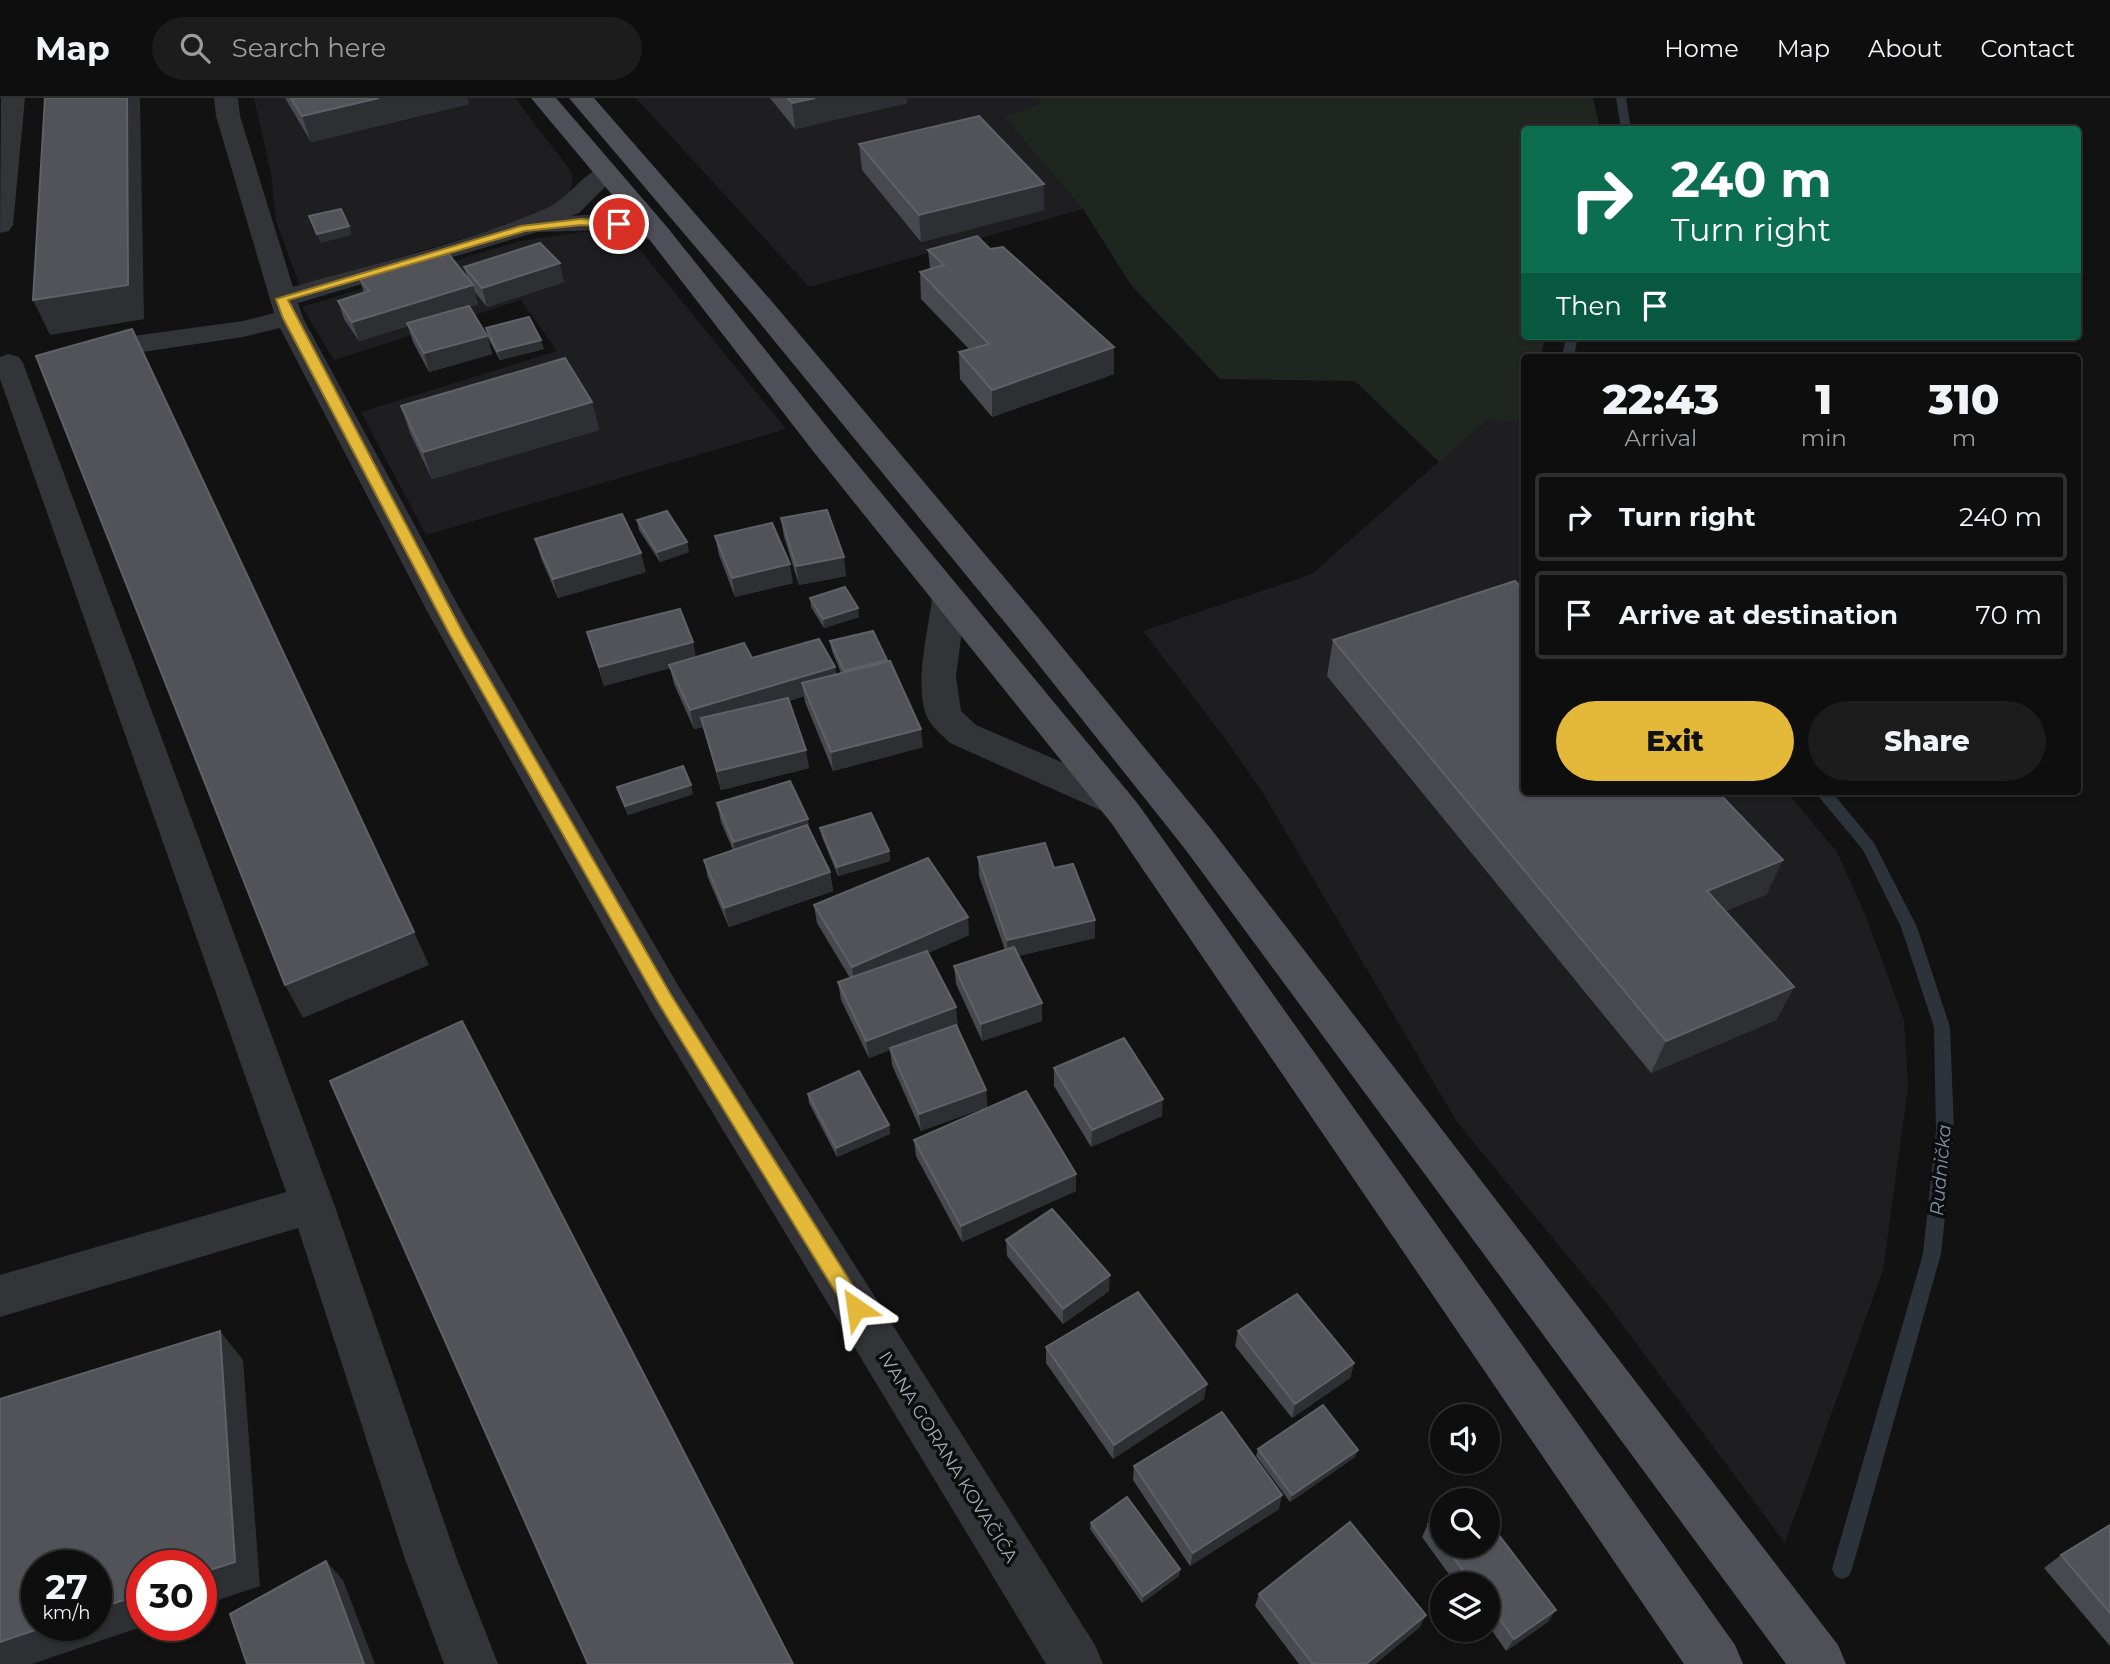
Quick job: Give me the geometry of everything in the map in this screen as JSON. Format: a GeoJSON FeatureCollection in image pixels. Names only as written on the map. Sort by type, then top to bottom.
{"type":"FeatureCollection","features":[{"type":"Feature","properties":{"kind":"main road"},"geometry":{"type":"LineString","coordinates":[[543,98],[658,233],[824,444],[1115,801],[1716,1664]]}},
{"type":"Feature","properties":{"kind":"main road"},"geometry":{"type":"LineString","coordinates":[[581,98],[764,310],[1023,622],[1189,828],[1819,1664]]}},
{"type":"Feature","properties":{"kind":"street"},"geometry":{"type":"LineString","coordinates":[[0,225],[13,98]]}},
{"type":"Feature","properties":{"kind":"street","name":"IVANA GORANA KOVAČIĆA"},"geometry":{"type":"LineString","coordinates":[[226,98],[228,116],[285,308],[444,611],[665,999],[1076,1664]]}},
{"type":"Feature","properties":{"kind":"street"},"geometry":{"type":"LineString","coordinates":[[471,1664],[431,1559],[27,360],[243,329],[285,308],[524,228],[570,207],[607,173]]}},
{"type":"Feature","properties":{"kind":"street"},"geometry":{"type":"LineString","coordinates":[[524,228],[600,222],[658,233]]}},
{"type":"Feature","properties":{"kind":"street"},"geometry":{"type":"LineString","coordinates":[[950,599],[939,677],[944,716],[963,734],[1115,801]]}},
{"type":"Feature","properties":{"kind":"street"},"geometry":{"type":"LineString","coordinates":[[0,1296],[312,1204]]}},
{"type":"Feature","properties":{"kind":"shaded area"},"geometry":{"type":"Polygon","coordinates":[[[254,98],[515,98],[573,174],[571,188],[567,200],[533,218],[300,286],[276,221],[271,174],[254,98]]]}},
{"type":"Feature","properties":{"kind":"shaded area"},"geometry":{"type":"Polygon","coordinates":[[[636,98],[1042,98],[1038,104],[1004,117],[1083,209],[809,287],[636,98]]]}},
{"type":"Feature","properties":{"kind":"shaded area"},"geometry":{"type":"Polygon","coordinates":[[[1042,98],[1593,98],[1599,126],[1521,126],[1521,340],[1545,340],[1541,354],[1521,354],[1521,422],[1487,420],[1439,462],[1355,381],[1220,379],[1131,285],[1083,209],[1004,117],[1038,104],[1042,98]]]}},
{"type":"Feature","properties":{"kind":"shaded area"},"geometry":{"type":"Polygon","coordinates":[[[589,231],[606,232],[631,239],[786,429],[426,535],[361,412],[557,351],[521,300],[334,360],[302,307],[520,241],[589,231]]]}},
{"type":"Feature","properties":{"kind":"shaded area"},"geometry":{"type":"Polygon","coordinates":[[[1487,419],[1521,422],[1521,795],[1789,795],[1837,852],[1865,914],[1904,1020],[1908,1087],[1883,1270],[1785,1543],[1603,1299],[1457,1122],[1261,790],[1143,631],[1312,574],[1487,419]]]}},
{"type":"Feature","properties":{"kind":"building"},"geometry":{"type":"Polygon","coordinates":[[[45,98],[127,98],[128,285],[33,300],[45,98]]]}},
{"type":"Feature","properties":{"kind":"building"},"geometry":{"type":"Polygon","coordinates":[[[291,98],[379,98],[302,116],[291,98]]]}},
{"type":"Feature","properties":{"kind":"building"},"geometry":{"type":"Polygon","coordinates":[[[788,98],[815,98],[792,103],[788,98]]]}},
{"type":"Feature","properties":{"kind":"building"},"geometry":{"type":"Polygon","coordinates":[[[979,116],[1044,184],[919,215],[859,144],[979,116]]]}},
{"type":"Feature","properties":{"kind":"building"},"geometry":{"type":"Polygon","coordinates":[[[341,209],[349,226],[317,234],[309,216],[341,209]]]}},
{"type":"Feature","properties":{"kind":"building"},"geometry":{"type":"Polygon","coordinates":[[[977,236],[990,249],[1003,247],[1114,347],[992,390],[959,352],[989,344],[920,272],[944,265],[928,250],[977,236]]]}},
{"type":"Feature","properties":{"kind":"building"},"geometry":{"type":"Polygon","coordinates":[[[540,243],[560,263],[482,288],[464,267],[540,243]]]}},
{"type":"Feature","properties":{"kind":"building"},"geometry":{"type":"Polygon","coordinates":[[[447,252],[473,285],[352,322],[338,301],[369,291],[359,278],[447,252]]]}},
{"type":"Feature","properties":{"kind":"building"},"geometry":{"type":"Polygon","coordinates":[[[469,306],[487,336],[424,353],[407,323],[469,306]]]}},
{"type":"Feature","properties":{"kind":"building"},"geometry":{"type":"Polygon","coordinates":[[[529,317],[541,340],[497,351],[486,328],[529,317]]]}},
{"type":"Feature","properties":{"kind":"building"},"geometry":{"type":"Polygon","coordinates":[[[132,329],[414,932],[285,985],[36,356],[132,329]]]}},
{"type":"Feature","properties":{"kind":"building"},"geometry":{"type":"Polygon","coordinates":[[[565,358],[592,402],[423,452],[401,406],[565,358]]]}},
{"type":"Feature","properties":{"kind":"building"},"geometry":{"type":"Polygon","coordinates":[[[827,510],[844,557],[796,566],[781,518],[827,510]]]}},
{"type":"Feature","properties":{"kind":"building"},"geometry":{"type":"Polygon","coordinates":[[[667,511],[687,542],[657,552],[637,520],[667,511]]]}},
{"type":"Feature","properties":{"kind":"building"},"geometry":{"type":"Polygon","coordinates":[[[622,514],[641,553],[553,579],[535,539],[622,514]]]}},
{"type":"Feature","properties":{"kind":"building"},"geometry":{"type":"Polygon","coordinates":[[[772,523],[790,564],[732,578],[715,536],[772,523]]]}},
{"type":"Feature","properties":{"kind":"building"},"geometry":{"type":"Polygon","coordinates":[[[1515,581],[1521,587],[1521,795],[1721,795],[1783,860],[1707,891],[1794,987],[1666,1041],[1333,640],[1515,581]]]}},
{"type":"Feature","properties":{"kind":"building"},"geometry":{"type":"Polygon","coordinates":[[[845,587],[858,608],[823,619],[810,598],[845,587]]]}},
{"type":"Feature","properties":{"kind":"building"},"geometry":{"type":"Polygon","coordinates":[[[680,609],[693,642],[599,667],[587,632],[680,609]]]}},
{"type":"Feature","properties":{"kind":"building"},"geometry":{"type":"Polygon","coordinates":[[[873,631],[887,660],[844,671],[830,641],[873,631]]]}},
{"type":"Feature","properties":{"kind":"building"},"geometry":{"type":"Polygon","coordinates":[[[819,639],[835,667],[690,710],[669,665],[744,643],[752,658],[819,639]]]}},
{"type":"Feature","properties":{"kind":"building"},"geometry":{"type":"Polygon","coordinates":[[[890,661],[921,729],[831,752],[802,683],[890,661]]]}},
{"type":"Feature","properties":{"kind":"building"},"geometry":{"type":"Polygon","coordinates":[[[788,698],[806,750],[717,771],[701,718],[788,698]]]}},
{"type":"Feature","properties":{"kind":"building"},"geometry":{"type":"Polygon","coordinates":[[[683,766],[691,785],[625,806],[617,787],[683,766]]]}},
{"type":"Feature","properties":{"kind":"building"},"geometry":{"type":"Polygon","coordinates":[[[790,781],[808,819],[733,842],[717,803],[790,781]]]}},
{"type":"Feature","properties":{"kind":"building"},"geometry":{"type":"Polygon","coordinates":[[[871,813],[889,851],[837,867],[820,828],[871,813]]]}},
{"type":"Feature","properties":{"kind":"building"},"geometry":{"type":"Polygon","coordinates":[[[807,825],[830,872],[724,908],[704,860],[807,825]]]}},
{"type":"Feature","properties":{"kind":"building"},"geometry":{"type":"Polygon","coordinates":[[[1045,843],[1054,868],[1073,864],[1095,920],[1007,940],[978,857],[1045,843]]]}},
{"type":"Feature","properties":{"kind":"building"},"geometry":{"type":"Polygon","coordinates":[[[928,858],[968,917],[852,967],[814,905],[928,858]]]}},
{"type":"Feature","properties":{"kind":"building"},"geometry":{"type":"Polygon","coordinates":[[[1014,947],[1042,1003],[981,1024],[954,966],[1014,947]]]}},
{"type":"Feature","properties":{"kind":"building"},"geometry":{"type":"Polygon","coordinates":[[[927,951],[956,1007],[866,1041],[838,982],[927,951]]]}},
{"type":"Feature","properties":{"kind":"building"},"geometry":{"type":"Polygon","coordinates":[[[462,1021],[793,1664],[588,1664],[330,1081],[462,1021]]]}},
{"type":"Feature","properties":{"kind":"building"},"geometry":{"type":"Polygon","coordinates":[[[956,1025],[986,1090],[919,1114],[890,1048],[956,1025]]]}},
{"type":"Feature","properties":{"kind":"building"},"geometry":{"type":"Polygon","coordinates":[[[1124,1038],[1163,1099],[1092,1130],[1054,1068],[1124,1038]]]}},
{"type":"Feature","properties":{"kind":"building"},"geometry":{"type":"Polygon","coordinates":[[[859,1071],[889,1125],[836,1148],[808,1094],[859,1071]]]}},
{"type":"Feature","properties":{"kind":"building"},"geometry":{"type":"Polygon","coordinates":[[[1026,1091],[1076,1174],[961,1226],[914,1140],[1026,1091]]]}},
{"type":"Feature","properties":{"kind":"building"},"geometry":{"type":"Polygon","coordinates":[[[1052,1209],[1110,1275],[1063,1309],[1006,1240],[1052,1209]]]}},
{"type":"Feature","properties":{"kind":"building"},"geometry":{"type":"Polygon","coordinates":[[[1138,1292],[1207,1384],[1114,1445],[1046,1347],[1138,1292]]]}},
{"type":"Feature","properties":{"kind":"building"},"geometry":{"type":"Polygon","coordinates":[[[1297,1294],[1354,1363],[1295,1404],[1238,1331],[1297,1294]]]}},
{"type":"Feature","properties":{"kind":"building"},"geometry":{"type":"Polygon","coordinates":[[[220,1331],[235,1562],[217,1568],[217,1550],[126,1550],[126,1599],[112,1604],[112,1550],[21,1550],[21,1635],[0,1642],[0,1399],[220,1331]]]}},
{"type":"Feature","properties":{"kind":"building"},"geometry":{"type":"Polygon","coordinates":[[[1323,1405],[1358,1450],[1292,1495],[1258,1449],[1323,1405]]]}},
{"type":"Feature","properties":{"kind":"building"},"geometry":{"type":"Polygon","coordinates":[[[1222,1412],[1282,1495],[1193,1553],[1134,1466],[1222,1412]]]}},
{"type":"Feature","properties":{"kind":"building"},"geometry":{"type":"Polygon","coordinates":[[[1127,1497],[1180,1569],[1143,1596],[1091,1523],[1127,1497]]]}},
{"type":"Feature","properties":{"kind":"building"},"geometry":{"type":"Polygon","coordinates":[[[1350,1522],[1426,1615],[1366,1664],[1313,1664],[1259,1594],[1350,1522]]]}},
{"type":"Feature","properties":{"kind":"building"},"geometry":{"type":"Polygon","coordinates":[[[2110,1525],[2110,1613],[2061,1555],[2110,1525]]]}},
{"type":"Feature","properties":{"kind":"building"},"geometry":{"type":"Polygon","coordinates":[[[1500,1537],[1556,1610],[1514,1639],[1500,1620],[1500,1572],[1464,1572],[1454,1558],[1500,1558],[1500,1537]]]}},
{"type":"Feature","properties":{"kind":"building"},"geometry":{"type":"Polygon","coordinates":[[[326,1561],[364,1664],[247,1664],[230,1614],[326,1561]]]}},
{"type":"Feature","properties":{"kind":"waterway","name":"Rudnička"},"geometry":{"type":"LineString","coordinates":[[1621,98],[1625,126]]}},
{"type":"Feature","properties":{"kind":"waterway","name":"Rudnička"},"geometry":{"type":"LineString","coordinates":[[1569,354],[1571,340]]}},
{"type":"Feature","properties":{"kind":"waterway","name":"Rudnička"},"geometry":{"type":"LineString","coordinates":[[1825,795],[1869,847],[1909,927],[1942,1027],[1945,1131],[1932,1254],[1842,1569]]}},
{"type":"Feature","properties":{"kind":"route"},"geometry":{"type":"LineString","coordinates":[[619,224],[581,222],[524,228],[282,299],[289,318],[457,635],[665,999],[856,1308]]}}]}
